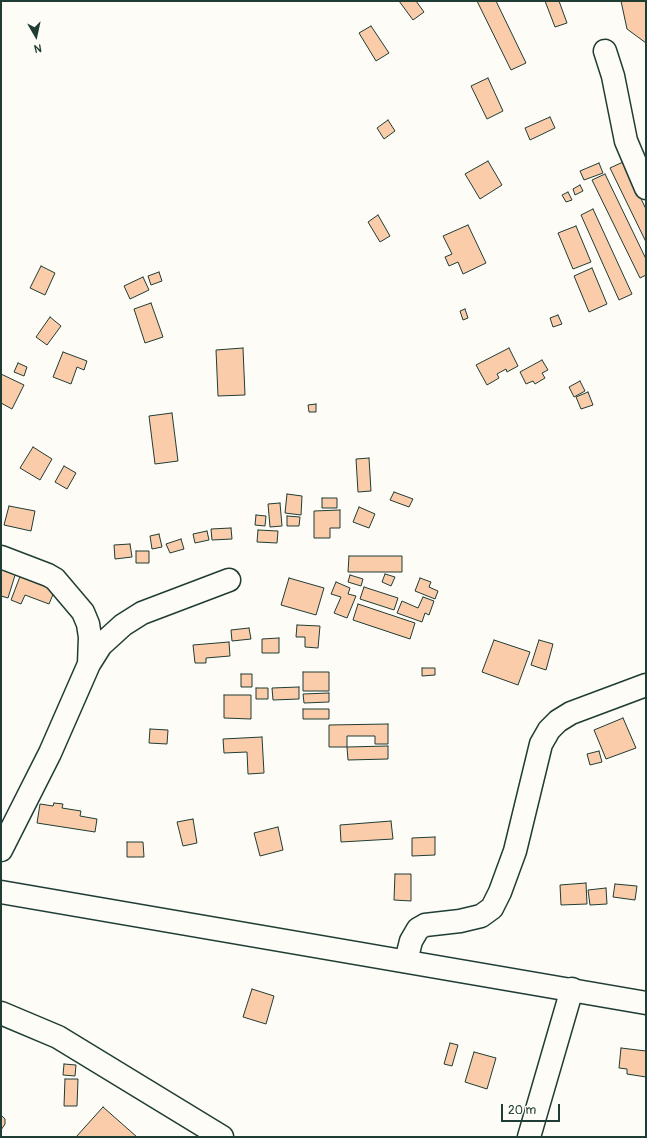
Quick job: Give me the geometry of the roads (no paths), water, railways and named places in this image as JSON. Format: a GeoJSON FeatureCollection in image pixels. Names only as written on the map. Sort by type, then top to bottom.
{"type":"FeatureCollection","features":[{"type":"Feature","properties":{"kind":"street"},"geometry":{"type":"LineString","coordinates":[[605,51],[613,76],[626,141],[646,188]]}},
{"type":"Feature","properties":{"kind":"street"},"geometry":{"type":"LineString","coordinates":[[1,557],[48,575],[55,580],[83,612],[88,624],[90,637],[89,664]]}},
{"type":"Feature","properties":{"kind":"street"},"geometry":{"type":"LineString","coordinates":[[1,850],[50,753],[89,664],[101,645],[123,624],[142,613],[229,580]]}},
{"type":"Feature","properties":{"kind":"street"},"geometry":{"type":"LineString","coordinates":[[406,961],[411,941],[418,929],[425,925],[460,921],[481,916],[492,908],[500,892],[515,851],[541,744],[549,730],[558,721],[572,713],[646,684]]}},
{"type":"Feature","properties":{"kind":"street"},"geometry":{"type":"LineString","coordinates":[[1,892],[572,989],[646,1003]]}},
{"type":"Feature","properties":{"kind":"street"},"geometry":{"type":"LineString","coordinates":[[529,1137],[572,989]]}},
{"type":"Feature","properties":{"kind":"street"},"geometry":{"type":"LineString","coordinates":[[1,1013],[58,1036],[222,1137]]}}]}
